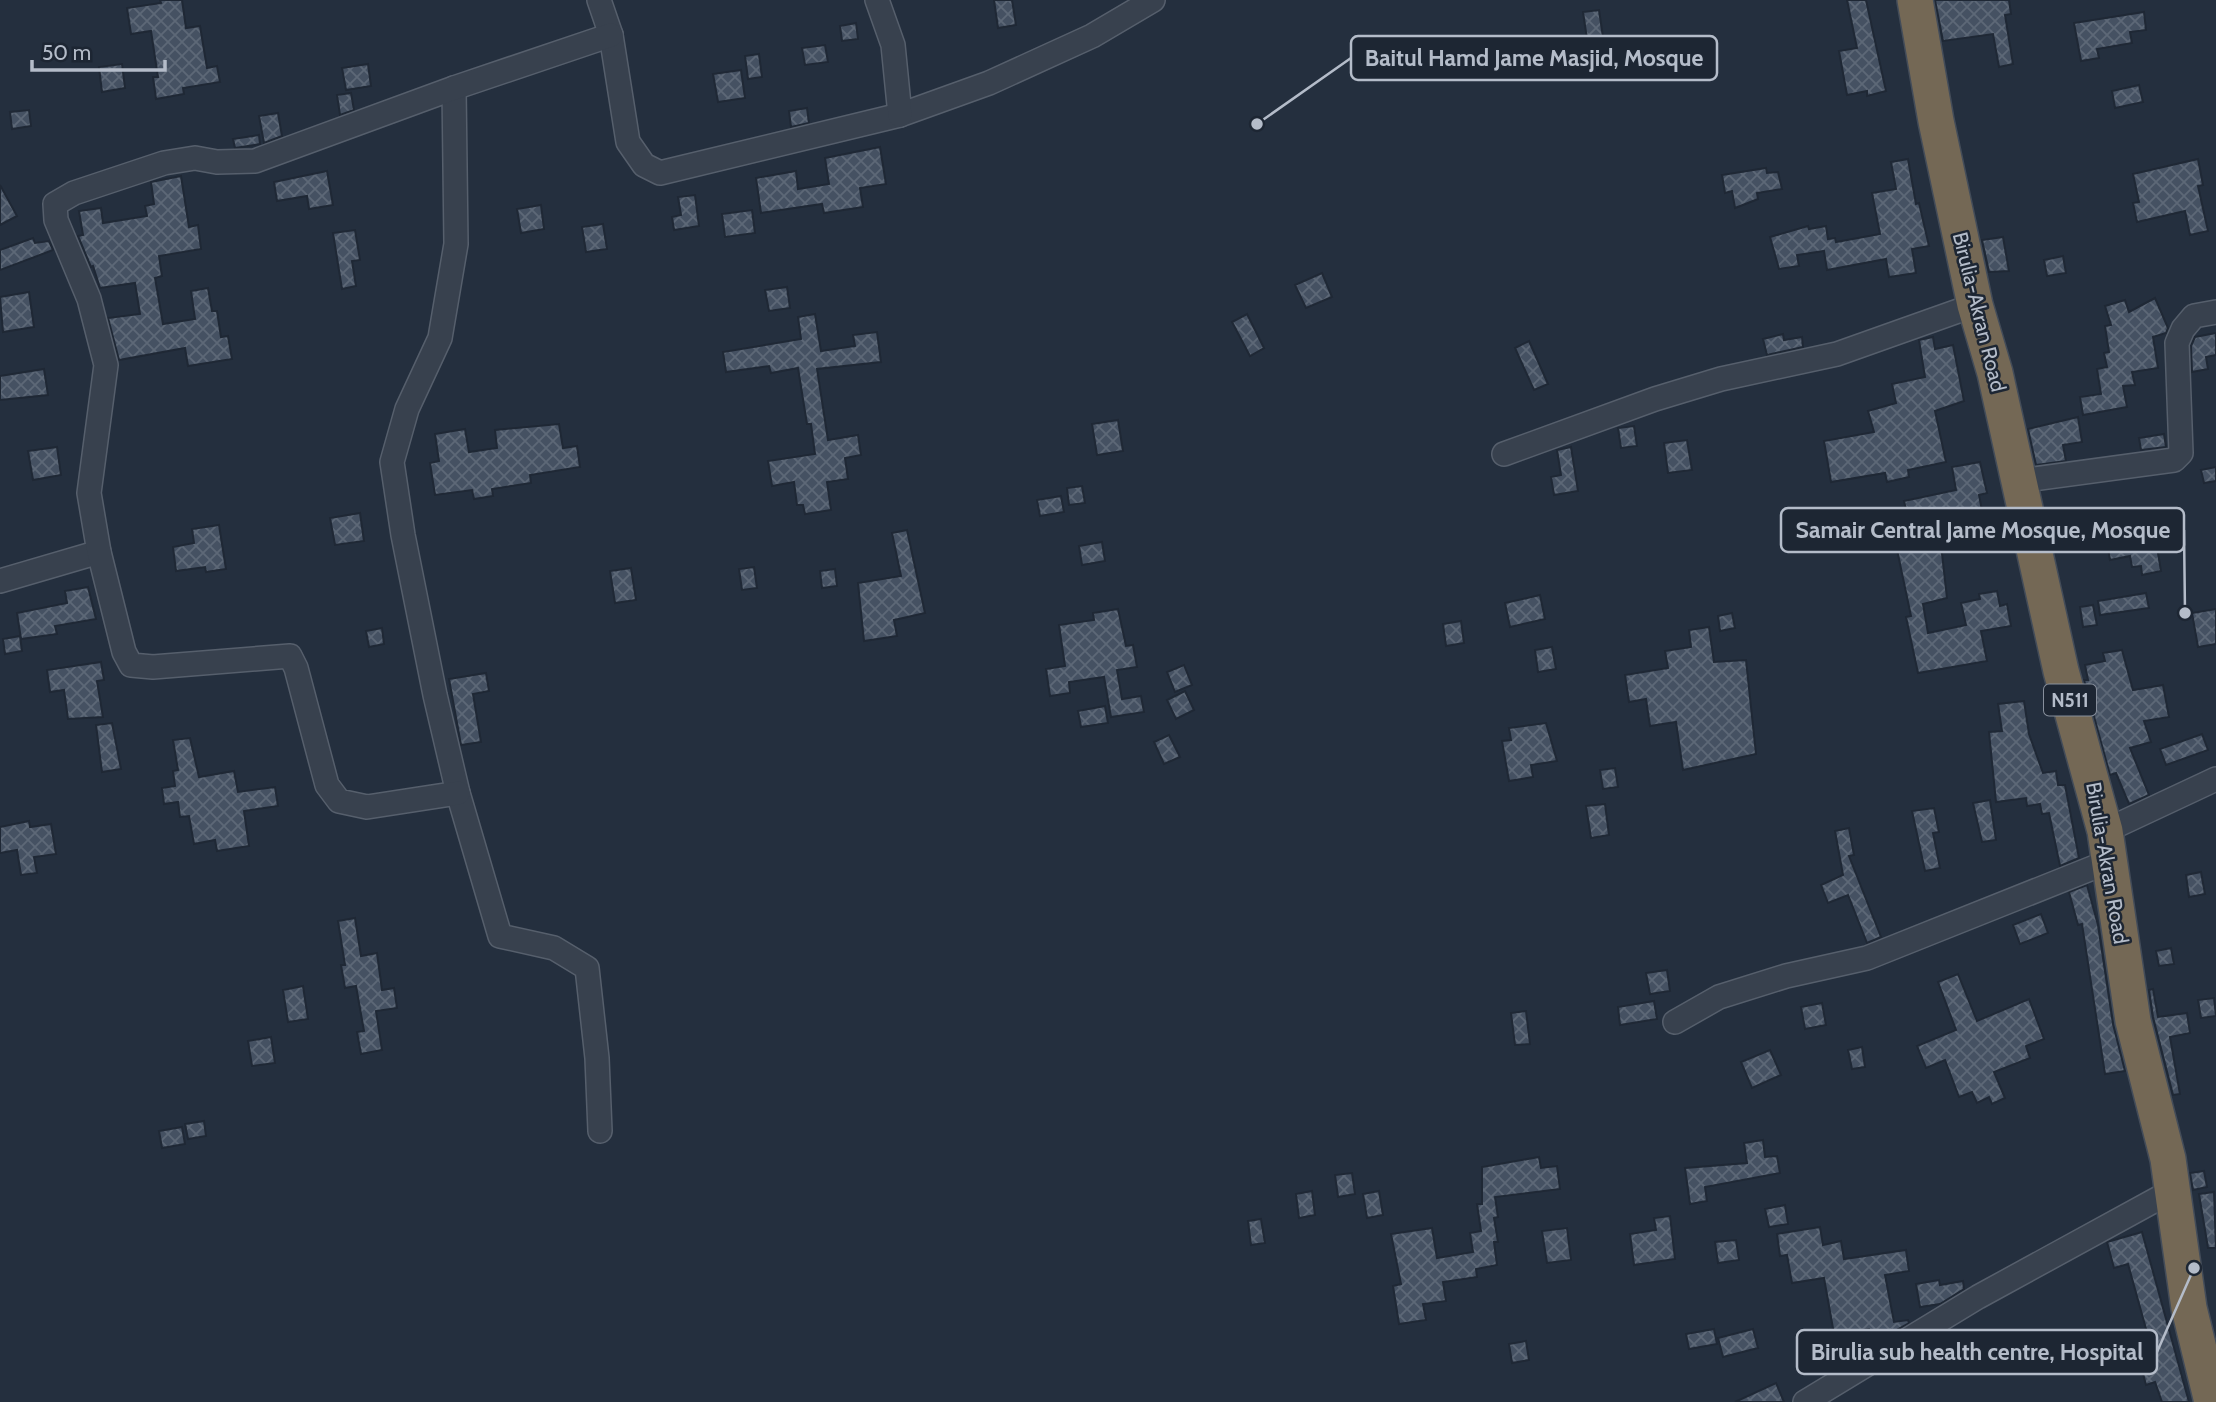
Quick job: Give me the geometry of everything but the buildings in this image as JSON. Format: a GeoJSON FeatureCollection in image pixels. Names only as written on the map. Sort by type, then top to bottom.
{"type":"FeatureCollection","features":[{"type":"Feature","properties":{"kind":"highway","name":"Birulia-Akran Road"},"geometry":{"type":"LineString","coordinates":[[1915,0],[1936,121],[1975,305],[1996,373],[2061,671],[2108,846],[2133,1021],[2168,1159],[2170,1192],[2189,1308],[2212,1402]]}},
{"type":"Feature","properties":{"kind":"street"},"geometry":{"type":"LineString","coordinates":[[599,0],[611,35],[628,142],[644,165],[660,173],[900,115],[989,83],[1103,30],[1153,0]]}},
{"type":"Feature","properties":{"kind":"street"},"geometry":{"type":"LineString","coordinates":[[877,0],[893,45],[900,115]]}},
{"type":"Feature","properties":{"kind":"street"},"geometry":{"type":"LineString","coordinates":[[458,793],[367,807],[338,801],[327,785],[296,668],[290,656],[153,667],[131,664],[124,652],[99,552],[89,493],[106,365],[89,299],[56,220],[55,204],[74,193],[164,163],[195,158],[217,162],[255,161],[454,88],[611,35]]}},
{"type":"Feature","properties":{"kind":"street"},"geometry":{"type":"LineString","coordinates":[[454,88],[453,258],[440,338],[407,409],[392,463],[405,548],[458,793],[500,936],[554,948],[587,968],[597,1058],[600,1131]]}},
{"type":"Feature","properties":{"kind":"street"},"geometry":{"type":"LineString","coordinates":[[1504,454],[1668,395],[1721,379],[1837,354],[1975,305]]}},
{"type":"Feature","properties":{"kind":"street"},"geometry":{"type":"LineString","coordinates":[[2020,481],[2174,460],[2181,453],[2182,424],[2177,343],[2183,329],[2194,316],[2216,312]]}},
{"type":"Feature","properties":{"kind":"street"},"geometry":{"type":"LineString","coordinates":[[0,581],[99,552]]}},
{"type":"Feature","properties":{"kind":"street"},"geometry":{"type":"LineString","coordinates":[[1675,1022],[1719,997],[1786,976],[1867,958],[2108,846],[2216,779]]}},
{"type":"Feature","properties":{"kind":"street"},"geometry":{"type":"LineString","coordinates":[[1805,1402],[1978,1297],[2170,1192]]}},
{"type":"Feature","properties":{"kind":"place","name":"Baitul Hamd Jame Masjid, Mosque"},"geometry":{"type":"Point","coordinates":[1257,124]}},
{"type":"Feature","properties":{"kind":"place","name":"Samair Central Jame Mosque, Mosque"},"geometry":{"type":"Point","coordinates":[2185,613]}},
{"type":"Feature","properties":{"kind":"place","name":"Birulia sub health centre, Hospital"},"geometry":{"type":"Point","coordinates":[2194,1268]}}]}
